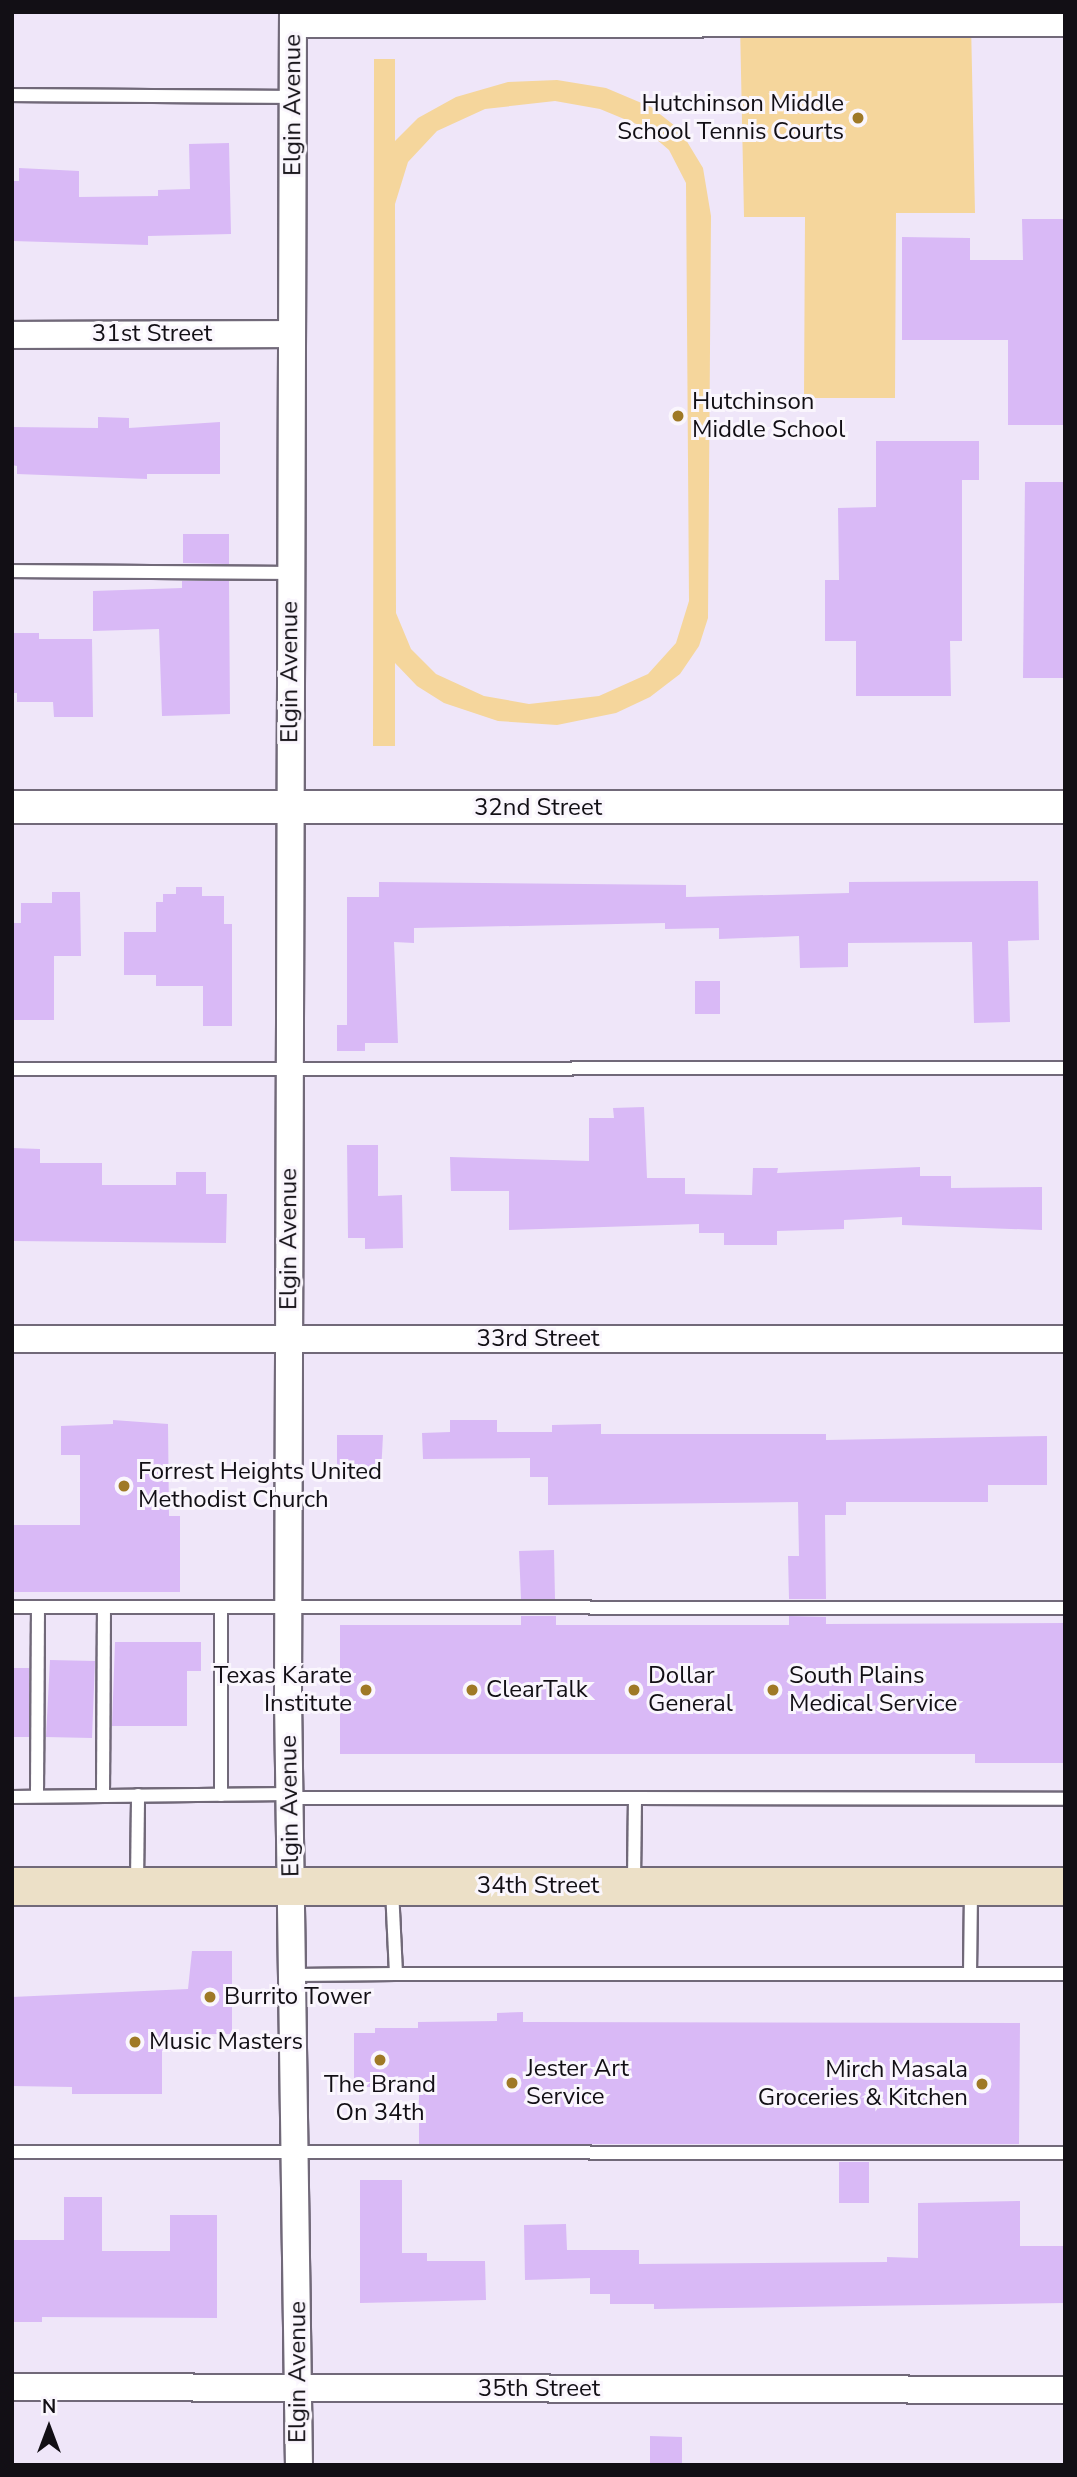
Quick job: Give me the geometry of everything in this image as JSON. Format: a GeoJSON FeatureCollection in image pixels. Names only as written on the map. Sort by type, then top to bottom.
{"type":"FeatureCollection","features":[{"type":"Feature","properties":{"kind":"main road","name":"34th Street"},"geometry":{"type":"LineString","coordinates":[[12,1885],[1065,1885]]}},
{"type":"Feature","properties":{"kind":"street"},"geometry":{"type":"LineString","coordinates":[[293,18],[1065,23]]}},
{"type":"Feature","properties":{"kind":"street","name":"Elgin Avenue"},"geometry":{"type":"LineString","coordinates":[[293,18],[288,1607],[299,2465]]}},
{"type":"Feature","properties":{"kind":"street","name":"31st Street"},"geometry":{"type":"LineString","coordinates":[[12,335],[292,334]]}},
{"type":"Feature","properties":{"kind":"street","name":"32nd Street"},"geometry":{"type":"LineString","coordinates":[[12,807],[1065,807]]}},
{"type":"Feature","properties":{"kind":"street","name":"33rd Street"},"geometry":{"type":"LineString","coordinates":[[12,1339],[1065,1339]]}},
{"type":"Feature","properties":{"kind":"street","name":"35th Street"},"geometry":{"type":"LineString","coordinates":[[12,2387],[1065,2390]]}},
{"type":"Feature","properties":{"kind":"lane"},"geometry":{"type":"LineString","coordinates":[[12,95],[293,97]]}},
{"type":"Feature","properties":{"kind":"lane"},"geometry":{"type":"LineString","coordinates":[[12,571],[291,573]]}},
{"type":"Feature","properties":{"kind":"lane"},"geometry":{"type":"LineString","coordinates":[[12,1069],[1065,1068]]}},
{"type":"Feature","properties":{"kind":"lane"},"geometry":{"type":"LineString","coordinates":[[12,1607],[1065,1608]]}},
{"type":"Feature","properties":{"kind":"lane"},"geometry":{"type":"LineString","coordinates":[[37,1795],[38,1607]]}},
{"type":"Feature","properties":{"kind":"lane"},"geometry":{"type":"LineString","coordinates":[[103,1795],[104,1607]]}},
{"type":"Feature","properties":{"kind":"lane"},"geometry":{"type":"LineString","coordinates":[[221,1607],[221,1795]]}},
{"type":"Feature","properties":{"kind":"lane"},"geometry":{"type":"LineString","coordinates":[[137,1885],[138,1795]]}},
{"type":"Feature","properties":{"kind":"lane"},"geometry":{"type":"LineString","coordinates":[[12,1797],[221,1795],[1065,1799]]}},
{"type":"Feature","properties":{"kind":"lane"},"geometry":{"type":"LineString","coordinates":[[634,1885],[635,1798]]}},
{"type":"Feature","properties":{"kind":"lane"},"geometry":{"type":"LineString","coordinates":[[392,1885],[396,1973]]}},
{"type":"Feature","properties":{"kind":"lane"},"geometry":{"type":"LineString","coordinates":[[970,1973],[971,1885]]}},
{"type":"Feature","properties":{"kind":"lane"},"geometry":{"type":"LineString","coordinates":[[293,1975],[1065,1975]]}},
{"type":"Feature","properties":{"kind":"lane"},"geometry":{"type":"LineString","coordinates":[[12,2152],[1065,2153]]}},
{"type":"Feature","properties":{"kind":"shaded area","name":"Hutchinson Middle School Tennis Courts"},"geometry":{"type":"Polygon","coordinates":[[[971,23],[975,213],[896,213],[895,398],[804,398],[805,217],[744,217],[740,24],[971,23]]]}},
{"type":"Feature","properties":{"kind":"shaded area"},"geometry":{"type":"Polygon","coordinates":[[[374,59],[395,59],[395,141],[418,118],[456,97],[508,82],[557,80],[606,88],[651,107],[680,130],[703,168],[711,216],[708,618],[699,646],[680,674],[650,697],[616,713],[557,725],[498,721],[444,703],[417,686],[395,663],[395,746],[373,746],[374,59]],[[555,101],[485,109],[437,131],[408,162],[395,204],[396,613],[411,649],[436,674],[484,696],[529,704],[599,696],[648,674],[676,643],[689,601],[686,183],[669,150],[641,126],[600,109],[555,101]]]}},
{"type":"Feature","properties":{"kind":"building"},"geometry":{"type":"Polygon","coordinates":[[[229,143],[231,234],[148,236],[148,245],[12,241],[12,181],[19,181],[19,168],[79,171],[79,197],[158,196],[158,190],[190,189],[189,144],[229,143]]]}},
{"type":"Feature","properties":{"kind":"building"},"geometry":{"type":"Polygon","coordinates":[[[1022,219],[1065,219],[1065,425],[1008,425],[1008,340],[902,340],[902,237],[970,238],[970,260],[1023,260],[1022,219]]]}},
{"type":"Feature","properties":{"kind":"building"},"geometry":{"type":"Polygon","coordinates":[[[98,417],[129,418],[129,428],[220,422],[220,474],[147,474],[147,479],[17,474],[17,466],[12,465],[12,427],[98,428],[98,417]]]}},
{"type":"Feature","properties":{"kind":"building"},"geometry":{"type":"Polygon","coordinates":[[[876,441],[979,441],[979,480],[962,480],[962,641],[950,641],[951,696],[856,696],[856,641],[825,641],[825,580],[839,580],[838,508],[876,507],[876,441]]]}},
{"type":"Feature","properties":{"kind":"building"},"geometry":{"type":"Polygon","coordinates":[[[1025,482],[1065,482],[1065,678],[1023,678],[1025,482]]]}},
{"type":"Feature","properties":{"kind":"building"},"geometry":{"type":"Polygon","coordinates":[[[183,534],[229,534],[229,564],[183,563],[183,534]]]}},
{"type":"Feature","properties":{"kind":"building"},"geometry":{"type":"Polygon","coordinates":[[[182,581],[229,581],[230,714],[162,716],[159,629],[93,631],[93,591],[182,588],[182,581]]]}},
{"type":"Feature","properties":{"kind":"building"},"geometry":{"type":"Polygon","coordinates":[[[12,633],[39,633],[39,639],[92,639],[93,717],[54,717],[53,702],[17,702],[17,693],[12,693],[12,633]]]}},
{"type":"Feature","properties":{"kind":"building"},"geometry":{"type":"Polygon","coordinates":[[[1038,881],[1039,940],[1008,941],[1010,1022],[974,1023],[972,942],[848,943],[848,967],[800,968],[799,936],[719,939],[719,928],[665,929],[665,923],[414,928],[414,943],[394,942],[398,1043],[365,1043],[365,1051],[337,1051],[337,1025],[347,1025],[347,897],[379,897],[379,882],[686,885],[686,897],[849,893],[849,882],[1038,881]]]}},
{"type":"Feature","properties":{"kind":"building"},"geometry":{"type":"Polygon","coordinates":[[[176,887],[202,887],[202,896],[224,896],[224,924],[232,924],[232,1026],[203,1026],[203,986],[156,986],[156,975],[124,975],[124,932],[156,932],[156,902],[163,902],[163,894],[176,894],[176,887]]]}},
{"type":"Feature","properties":{"kind":"building"},"geometry":{"type":"Polygon","coordinates":[[[52,892],[80,892],[81,956],[54,956],[54,1020],[12,1020],[12,923],[21,923],[21,903],[52,903],[52,892]]]}},
{"type":"Feature","properties":{"kind":"building"},"geometry":{"type":"Polygon","coordinates":[[[695,981],[720,981],[720,1014],[695,1014],[695,981]]]}},
{"type":"Feature","properties":{"kind":"building"},"geometry":{"type":"Polygon","coordinates":[[[644,1107],[647,1178],[685,1178],[685,1194],[752,1195],[753,1168],[778,1168],[777,1173],[920,1167],[920,1176],[951,1176],[951,1188],[1042,1187],[1042,1230],[902,1225],[902,1217],[844,1220],[844,1229],[777,1231],[777,1245],[724,1245],[724,1233],[699,1233],[699,1224],[509,1230],[509,1191],[451,1191],[450,1157],[589,1161],[589,1118],[614,1118],[613,1108],[644,1107]]]}},
{"type":"Feature","properties":{"kind":"building"},"geometry":{"type":"Polygon","coordinates":[[[347,1145],[378,1145],[378,1196],[402,1195],[403,1248],[365,1249],[365,1238],[348,1238],[347,1145]]]}},
{"type":"Feature","properties":{"kind":"building"},"geometry":{"type":"Polygon","coordinates":[[[12,1148],[40,1149],[40,1163],[102,1163],[102,1185],[176,1185],[176,1172],[206,1172],[206,1194],[227,1194],[226,1243],[12,1241],[12,1148]]]}},
{"type":"Feature","properties":{"kind":"building","name":"Forrest Heights United Methodist Church"},"geometry":{"type":"Polygon","coordinates":[[[113,1420],[168,1424],[169,1516],[180,1516],[180,1592],[12,1592],[12,1525],[80,1525],[80,1455],[61,1455],[61,1426],[113,1424],[113,1420]]]}},
{"type":"Feature","properties":{"kind":"building"},"geometry":{"type":"Polygon","coordinates":[[[450,1420],[497,1420],[497,1432],[552,1432],[552,1425],[601,1424],[601,1434],[826,1434],[826,1440],[1047,1436],[1047,1485],[988,1485],[988,1502],[846,1502],[846,1515],[825,1515],[826,1599],[789,1599],[788,1556],[799,1556],[798,1502],[548,1505],[548,1477],[530,1477],[530,1458],[423,1459],[422,1433],[450,1432],[450,1420]]]}},
{"type":"Feature","properties":{"kind":"building"},"geometry":{"type":"Polygon","coordinates":[[[337,1435],[383,1435],[381,1473],[337,1474],[337,1435]]]}},
{"type":"Feature","properties":{"kind":"building"},"geometry":{"type":"Polygon","coordinates":[[[554,1550],[555,1599],[521,1599],[519,1551],[554,1550]]]}},
{"type":"Feature","properties":{"kind":"building"},"geometry":{"type":"Polygon","coordinates":[[[521,1616],[556,1616],[556,1625],[789,1625],[789,1616],[826,1617],[826,1624],[1065,1623],[1065,1763],[975,1763],[975,1754],[340,1754],[340,1625],[521,1625],[521,1616]]]}},
{"type":"Feature","properties":{"kind":"building"},"geometry":{"type":"Polygon","coordinates":[[[115,1642],[201,1642],[201,1671],[187,1671],[187,1726],[112,1726],[115,1642]]]}},
{"type":"Feature","properties":{"kind":"building"},"geometry":{"type":"Polygon","coordinates":[[[50,1660],[95,1661],[92,1738],[46,1737],[50,1660]]]}},
{"type":"Feature","properties":{"kind":"building"},"geometry":{"type":"Polygon","coordinates":[[[12,1668],[29,1668],[29,1737],[12,1737],[12,1668]]]}},
{"type":"Feature","properties":{"kind":"building"},"geometry":{"type":"Polygon","coordinates":[[[192,1951],[232,1951],[232,2034],[179,2034],[179,2051],[162,2051],[162,2094],[72,2094],[72,2087],[12,2086],[12,1997],[188,1989],[192,1951]]]}},
{"type":"Feature","properties":{"kind":"building"},"geometry":{"type":"Polygon","coordinates":[[[523,2012],[523,2022],[1020,2023],[1019,2144],[419,2144],[419,2087],[354,2087],[354,2033],[375,2033],[375,2028],[418,2028],[418,2022],[497,2021],[497,2013],[523,2012]]]}},
{"type":"Feature","properties":{"kind":"building"},"geometry":{"type":"Polygon","coordinates":[[[839,2162],[869,2162],[869,2203],[839,2203],[839,2162]]]}},
{"type":"Feature","properties":{"kind":"building"},"geometry":{"type":"Polygon","coordinates":[[[360,2180],[402,2180],[402,2253],[427,2253],[427,2261],[485,2261],[486,2300],[360,2303],[360,2180]]]}},
{"type":"Feature","properties":{"kind":"building"},"geometry":{"type":"Polygon","coordinates":[[[64,2197],[102,2197],[102,2251],[170,2251],[170,2215],[217,2215],[217,2318],[42,2317],[42,2322],[12,2322],[12,2240],[64,2240],[64,2197]]]}},
{"type":"Feature","properties":{"kind":"building"},"geometry":{"type":"Polygon","coordinates":[[[1020,2201],[1020,2246],[1065,2246],[1065,2303],[654,2309],[654,2304],[610,2304],[610,2294],[590,2294],[590,2278],[525,2280],[524,2225],[566,2224],[567,2250],[639,2250],[639,2264],[887,2262],[887,2257],[918,2258],[918,2203],[1020,2201]]]}},
{"type":"Feature","properties":{"kind":"building"},"geometry":{"type":"Polygon","coordinates":[[[650,2436],[682,2437],[682,2465],[650,2465],[650,2436]]]}},
{"type":"Feature","properties":{"kind":"place","name":"Hutchinson Middle School Tennis Courts"},"geometry":{"type":"Point","coordinates":[858,118]}},
{"type":"Feature","properties":{"kind":"place","name":"Hutchinson Middle School"},"geometry":{"type":"Point","coordinates":[678,416]}},
{"type":"Feature","properties":{"kind":"place","name":"Forrest Heights United Methodist Church"},"geometry":{"type":"Point","coordinates":[124,1486]}},
{"type":"Feature","properties":{"kind":"place","name":"Texas Karate Institute"},"geometry":{"type":"Point","coordinates":[366,1690]}},
{"type":"Feature","properties":{"kind":"place","name":"ClearTalk"},"geometry":{"type":"Point","coordinates":[472,1690]}},
{"type":"Feature","properties":{"kind":"place","name":"Dollar General"},"geometry":{"type":"Point","coordinates":[634,1690]}},
{"type":"Feature","properties":{"kind":"place","name":"South Plains Medical Service"},"geometry":{"type":"Point","coordinates":[773,1690]}},
{"type":"Feature","properties":{"kind":"place","name":"Burrito Tower"},"geometry":{"type":"Point","coordinates":[210,1997]}},
{"type":"Feature","properties":{"kind":"place","name":"Music Masters"},"geometry":{"type":"Point","coordinates":[135,2042]}},
{"type":"Feature","properties":{"kind":"place","name":"The Brand On 34th"},"geometry":{"type":"Point","coordinates":[380,2060]}},
{"type":"Feature","properties":{"kind":"place","name":"Jester Art Service"},"geometry":{"type":"Point","coordinates":[512,2083]}},
{"type":"Feature","properties":{"kind":"place","name":"Mirch Masala Groceries & Kitchen"},"geometry":{"type":"Point","coordinates":[982,2084]}}]}
